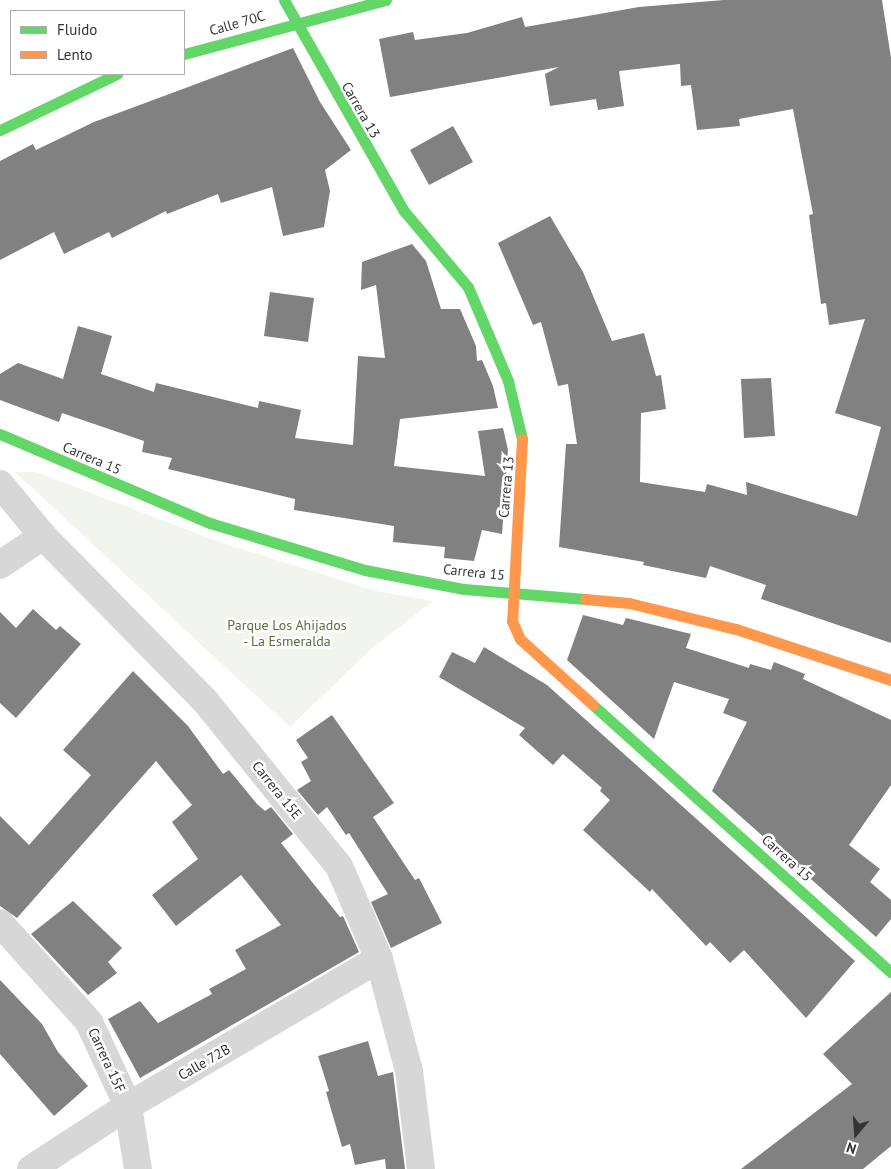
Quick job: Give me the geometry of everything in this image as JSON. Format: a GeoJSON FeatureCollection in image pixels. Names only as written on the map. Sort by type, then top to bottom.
{"type":"FeatureCollection","features":[{"type":"Feature","properties":{"kind":"street","name":"Carrera 13"},"geometry":{"type":"LineString","coordinates":[[284,0],[404,210],[468,287],[508,381],[524,449],[512,591]]}},
{"type":"Feature","properties":{"kind":"street","name":"Calle 70C"},"geometry":{"type":"LineString","coordinates":[[185,54],[295,22],[386,0]]}},
{"type":"Feature","properties":{"kind":"street"},"geometry":{"type":"LineString","coordinates":[[0,130],[115,75]]}},
{"type":"Feature","properties":{"kind":"street","name":"Carrera 15"},"geometry":{"type":"LineString","coordinates":[[0,434],[210,524],[365,570],[464,589],[512,591],[512,621],[520,639],[891,972]]}},
{"type":"Feature","properties":{"kind":"street","name":"Carrera 15E"},"geometry":{"type":"LineString","coordinates":[[0,484],[44,536],[206,702],[339,866],[379,959],[409,1071],[421,1169]]}},
{"type":"Feature","properties":{"kind":"street"},"geometry":{"type":"LineString","coordinates":[[0,565],[44,536]]}},
{"type":"Feature","properties":{"kind":"street"},"geometry":{"type":"LineString","coordinates":[[512,591],[629,603],[736,629],[891,680]]}},
{"type":"Feature","properties":{"kind":"street","name":"Carrera 15F"},"geometry":{"type":"LineString","coordinates":[[0,923],[89,1022],[128,1106],[138,1169]]}},
{"type":"Feature","properties":{"kind":"street","name":"Calle 72B"},"geometry":{"type":"LineString","coordinates":[[31,1169],[128,1106],[379,959]]}},
{"type":"Feature","properties":{"kind":"green space","name":"Parque Los Ahijados - La Esmeralda"},"geometry":{"type":"Polygon","coordinates":[[[15,472],[36,472],[222,543],[376,591],[433,601],[371,649],[290,727],[15,472]]]}},
{"type":"Feature","properties":{"kind":"building"},"geometry":{"type":"Polygon","coordinates":[[[724,0],[882,0],[891,58],[891,643],[761,599],[766,585],[710,566],[706,578],[643,565],[644,562],[559,547],[566,444],[577,444],[568,384],[558,386],[541,322],[533,325],[498,243],[550,216],[583,272],[612,341],[644,333],[656,376],[661,375],[666,409],[641,413],[640,482],[705,492],[707,484],[747,495],[746,482],[857,516],[881,427],[835,413],[865,319],[829,325],[826,303],[821,304],[809,215],[813,214],[793,109],[739,119],[740,126],[697,130],[691,85],[681,86],[680,64],[619,71],[624,106],[598,110],[596,99],[550,106],[545,74],[559,67],[390,97],[379,39],[413,32],[415,40],[467,33],[522,17],[525,27],[639,7],[724,0]]]}},
{"type":"Feature","properties":{"kind":"building"},"geometry":{"type":"Polygon","coordinates":[[[293,48],[320,102],[351,150],[325,170],[330,191],[324,227],[283,236],[272,187],[221,203],[218,194],[167,214],[166,211],[112,238],[109,232],[64,254],[54,232],[0,260],[0,161],[33,144],[36,150],[94,122],[293,48]]]}},
{"type":"Feature","properties":{"kind":"building"},"geometry":{"type":"Polygon","coordinates":[[[453,126],[473,162],[429,185],[410,150],[453,126]]]}},
{"type":"Feature","properties":{"kind":"building"},"geometry":{"type":"Polygon","coordinates":[[[412,244],[426,261],[441,309],[460,309],[476,346],[477,361],[482,360],[493,386],[498,408],[400,419],[394,466],[485,476],[478,431],[503,428],[508,450],[502,534],[482,530],[474,561],[444,558],[445,547],[393,542],[394,526],[294,510],[295,499],[168,469],[172,458],[142,452],[144,441],[62,413],[59,422],[0,400],[0,374],[18,363],[63,379],[78,326],[112,336],[101,374],[154,392],[156,383],[258,408],[259,401],[301,410],[295,438],[353,445],[358,356],[385,358],[376,285],[361,290],[362,262],[412,244]]]}},
{"type":"Feature","properties":{"kind":"building"},"geometry":{"type":"Polygon","coordinates":[[[270,292],[314,298],[308,342],[264,336],[270,292]]]}},
{"type":"Feature","properties":{"kind":"building"},"geometry":{"type":"Polygon","coordinates":[[[771,378],[775,436],[744,438],[741,379],[771,378]]]}},
{"type":"Feature","properties":{"kind":"building"},"geometry":{"type":"Polygon","coordinates":[[[33,609],[56,630],[60,626],[81,644],[16,718],[0,703],[0,612],[16,628],[33,609]]]}},
{"type":"Feature","properties":{"kind":"building"},"geometry":{"type":"Polygon","coordinates":[[[583,615],[623,625],[626,618],[691,634],[686,648],[749,668],[750,664],[771,670],[774,662],[805,674],[803,679],[891,720],[891,785],[849,845],[880,869],[870,882],[891,900],[891,919],[876,937],[712,791],[747,722],[723,713],[729,699],[674,682],[654,739],[567,660],[583,615]]]}},
{"type":"Feature","properties":{"kind":"building"},"geometry":{"type":"Polygon","coordinates":[[[484,647],[547,685],[855,961],[806,1018],[744,950],[730,963],[710,942],[706,946],[652,889],[650,892],[583,830],[610,800],[600,791],[602,788],[563,754],[553,765],[519,735],[525,728],[439,677],[452,652],[475,663],[484,647]]]}},
{"type":"Feature","properties":{"kind":"building"},"geometry":{"type":"Polygon","coordinates":[[[133,671],[188,726],[223,774],[229,770],[257,804],[265,811],[271,807],[293,834],[281,843],[340,917],[343,916],[359,952],[140,1078],[108,1019],[140,1001],[158,1023],[212,994],[209,989],[246,969],[235,950],[281,925],[241,875],[176,926],[152,895],[198,859],[172,822],[192,805],[156,761],[17,918],[0,906],[0,816],[29,845],[91,775],[63,750],[133,671]]]}},
{"type":"Feature","properties":{"kind":"building"},"geometry":{"type":"Polygon","coordinates":[[[332,715],[394,803],[373,817],[415,880],[419,878],[442,923],[391,948],[371,902],[388,894],[349,833],[346,835],[327,807],[318,815],[297,790],[311,781],[301,762],[308,758],[296,740],[332,715]]]}},
{"type":"Feature","properties":{"kind":"building"},"geometry":{"type":"Polygon","coordinates":[[[73,901],[122,948],[108,962],[117,973],[88,995],[31,934],[73,901]]]}},
{"type":"Feature","properties":{"kind":"building"},"geometry":{"type":"Polygon","coordinates":[[[0,980],[42,1024],[58,1052],[88,1086],[54,1116],[0,1054],[0,980]]]}},
{"type":"Feature","properties":{"kind":"building"},"geometry":{"type":"Polygon","coordinates":[[[891,992],[891,1146],[863,1169],[741,1169],[852,1084],[823,1054],[891,992]]]}},
{"type":"Feature","properties":{"kind":"building"},"geometry":{"type":"Polygon","coordinates":[[[368,1041],[378,1076],[393,1072],[405,1169],[386,1169],[385,1159],[355,1165],[350,1144],[342,1147],[326,1092],[329,1091],[318,1056],[368,1041]]]}},
{"type":"Feature","properties":{"kind":"traffic: fast"},"geometry":{"type":"LineString","coordinates":[[284,0],[404,211],[468,287],[508,381],[522,439]]}},
{"type":"Feature","properties":{"kind":"traffic: fast"},"geometry":{"type":"LineString","coordinates":[[185,54],[386,0]]}},
{"type":"Feature","properties":{"kind":"traffic: fast"},"geometry":{"type":"LineString","coordinates":[[0,130],[115,75]]}},
{"type":"Feature","properties":{"kind":"traffic: fast"},"geometry":{"type":"LineString","coordinates":[[0,434],[210,523],[365,570],[464,589],[585,599]]}},
{"type":"Feature","properties":{"kind":"traffic: fast"},"geometry":{"type":"LineString","coordinates":[[593,705],[891,972]]}},
{"type":"Feature","properties":{"kind":"traffic: slow"},"geometry":{"type":"LineString","coordinates":[[522,439],[512,621],[520,639],[593,705]]}},
{"type":"Feature","properties":{"kind":"traffic: slow"},"geometry":{"type":"LineString","coordinates":[[585,599],[629,603],[736,629],[891,680]]}}]}
